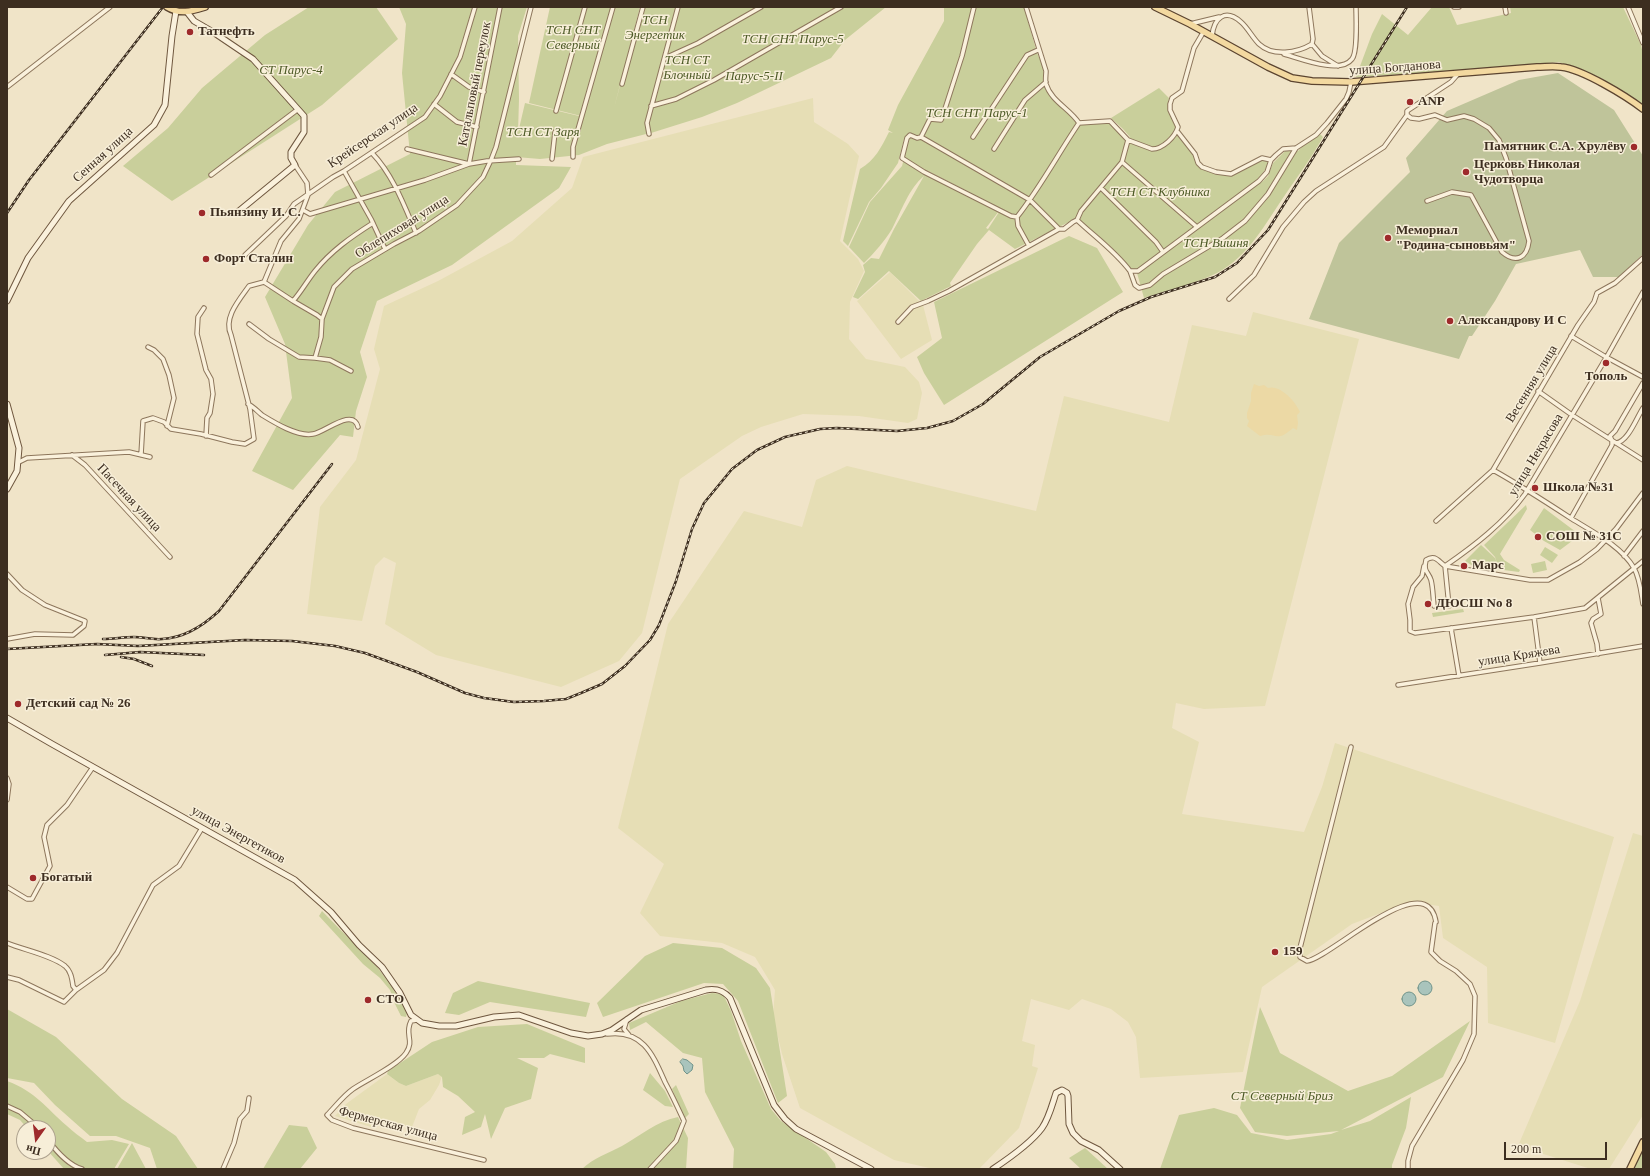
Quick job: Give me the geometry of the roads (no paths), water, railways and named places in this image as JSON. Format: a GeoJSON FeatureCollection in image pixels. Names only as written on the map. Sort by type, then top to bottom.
{"type":"FeatureCollection","features":[{"type":"Feature","properties":{"kind":"main road"},"geometry":{"type":"LineString","coordinates":[[167,7],[176,11],[187,12],[205,7]]}},
{"type":"Feature","properties":{"kind":"main road","name":"улица Богданова"},"geometry":{"type":"LineString","coordinates":[[1155,7],[1204,31],[1268,67],[1292,78],[1312,81],[1351,82],[1561,66],[1570,68],[1609,87],[1643,109]]}},
{"type":"Feature","properties":{"kind":"main road","name":"Сенная улица"},"geometry":{"type":"LineString","coordinates":[[7,301],[28,258],[69,201],[154,125],[160,115],[165,105],[176,11]]}},
{"type":"Feature","properties":{"kind":"main road"},"geometry":{"type":"LineString","coordinates":[[187,12],[194,21],[213,32],[252,59],[304,116],[305,127],[301,139],[294,146],[291,152],[290,158],[295,165],[239,211]]}},
{"type":"Feature","properties":{"kind":"main road"},"geometry":{"type":"LineString","coordinates":[[7,404],[20,448],[17,471],[7,489]]}},
{"type":"Feature","properties":{"kind":"main road","name":"улица Энергетиков"},"geometry":{"type":"LineString","coordinates":[[7,718],[295,880],[331,912],[382,967],[400,993],[414,1021]]}},
{"type":"Feature","properties":{"kind":"main road"},"geometry":{"type":"LineString","coordinates":[[414,1021],[434,1026],[456,1026],[494,1017],[519,1015],[571,1033],[588,1036],[602,1034],[612,1030],[641,1010],[706,990],[712,989],[725,992],[730,998],[774,1105],[779,1113],[796,1128],[871,1169]]}},
{"type":"Feature","properties":{"kind":"main road"},"geometry":{"type":"LineString","coordinates":[[994,1169],[1041,1129],[1056,1094],[1062,1090],[1067,1093],[1068,1096],[1069,1124],[1073,1133],[1081,1141],[1099,1150],[1120,1169]]}},
{"type":"Feature","properties":{"kind":"main road"},"geometry":{"type":"LineString","coordinates":[[1630,1169],[1643,1142]]}},
{"type":"Feature","properties":{"kind":"street"},"geometry":{"type":"LineString","coordinates":[[7,87],[110,7]]}},
{"type":"Feature","properties":{"kind":"street","name":"Крейсерская улица"},"geometry":{"type":"LineString","coordinates":[[245,255],[286,216],[294,204],[425,117],[434,104],[460,57],[474,7]]}},
{"type":"Feature","properties":{"kind":"street","name":"Катальповый переулок"},"geometry":{"type":"LineString","coordinates":[[469,164],[500,7]]}},
{"type":"Feature","properties":{"kind":"street","name":"Облепиховая улица"},"geometry":{"type":"LineString","coordinates":[[315,358],[321,337],[322,319],[334,287],[352,270],[385,249],[416,233],[457,205],[483,177],[492,160],[531,7]]}},
{"type":"Feature","properties":{"kind":"street"},"geometry":{"type":"LineString","coordinates":[[556,111],[585,7]]}},
{"type":"Feature","properties":{"kind":"street"},"geometry":{"type":"LineString","coordinates":[[573,157],[574,147],[613,7]]}},
{"type":"Feature","properties":{"kind":"street"},"geometry":{"type":"LineString","coordinates":[[622,84],[643,7]]}},
{"type":"Feature","properties":{"kind":"street"},"geometry":{"type":"LineString","coordinates":[[649,134],[647,123],[678,7]]}},
{"type":"Feature","properties":{"kind":"street"},"geometry":{"type":"LineString","coordinates":[[665,58],[698,43],[761,7]]}},
{"type":"Feature","properties":{"kind":"street"},"geometry":{"type":"LineString","coordinates":[[651,106],[676,99],[714,80],[841,7]]}},
{"type":"Feature","properties":{"kind":"street"},"geometry":{"type":"LineString","coordinates":[[921,137],[930,119],[941,120],[962,56],[974,7]]}},
{"type":"Feature","properties":{"kind":"street"},"geometry":{"type":"LineString","coordinates":[[1026,7],[1038,50],[1046,71],[1046,82],[1059,103],[1079,123],[1110,121],[1128,140],[1152,149],[1157,149],[1175,136],[1178,127],[1170,110],[1170,104],[1172,98],[1182,91],[1194,48],[1204,31]]}},
{"type":"Feature","properties":{"kind":"street"},"geometry":{"type":"LineString","coordinates":[[1309,7],[1313,39],[1312,44],[1322,56],[1339,66]]}},
{"type":"Feature","properties":{"kind":"street"},"geometry":{"type":"LineString","coordinates":[[1190,24],[1220,17],[1232,17],[1240,21],[1260,45],[1270,50],[1323,65],[1339,66],[1352,60],[1355,52],[1356,7]]}},
{"type":"Feature","properties":{"kind":"street"},"geometry":{"type":"LineString","coordinates":[[1454,7],[1459,7]]}},
{"type":"Feature","properties":{"kind":"street"},"geometry":{"type":"LineString","coordinates":[[1505,7],[1506,12]]}},
{"type":"Feature","properties":{"kind":"street"},"geometry":{"type":"LineString","coordinates":[[1628,7],[1643,42]]}},
{"type":"Feature","properties":{"kind":"street"},"geometry":{"type":"LineString","coordinates":[[1212,36],[1214,23],[1220,17]]}},
{"type":"Feature","properties":{"kind":"street"},"geometry":{"type":"LineString","coordinates":[[1283,53],[1312,44]]}},
{"type":"Feature","properties":{"kind":"street"},"geometry":{"type":"LineString","coordinates":[[973,137],[1027,55],[1038,50]]}},
{"type":"Feature","properties":{"kind":"street"},"geometry":{"type":"LineString","coordinates":[[451,74],[469,87],[484,92]]}},
{"type":"Feature","properties":{"kind":"street"},"geometry":{"type":"LineString","coordinates":[[1229,300],[1254,275],[1283,228],[1304,202],[1316,191],[1384,147],[1407,115],[1407,111],[1451,82],[1458,74]]}},
{"type":"Feature","properties":{"kind":"street"},"geometry":{"type":"LineString","coordinates":[[994,149],[1025,100],[1046,82]]}},
{"type":"Feature","properties":{"kind":"street"},"geometry":{"type":"LineString","coordinates":[[1077,220],[1092,235],[1109,248],[1130,271],[1135,286],[1139,288],[1150,284],[1163,274],[1223,238],[1245,221],[1268,194],[1296,148],[1316,135],[1336,113],[1350,92],[1351,82]]}},
{"type":"Feature","properties":{"kind":"street"},"geometry":{"type":"LineString","coordinates":[[434,104],[457,122],[477,126]]}},
{"type":"Feature","properties":{"kind":"street"},"geometry":{"type":"LineString","coordinates":[[211,175],[297,110]]}},
{"type":"Feature","properties":{"kind":"street"},"geometry":{"type":"LineString","coordinates":[[1407,115],[1411,118],[1419,119],[1435,115],[1447,120],[1464,116],[1474,119],[1489,128],[1499,140],[1506,158],[1529,241],[1528,250],[1522,256],[1515,258],[1507,256],[1502,252],[1471,195],[1452,192],[1427,201]]}},
{"type":"Feature","properties":{"kind":"street"},"geometry":{"type":"LineString","coordinates":[[1029,246],[1018,226],[1017,217],[1030,200],[1079,123]]}},
{"type":"Feature","properties":{"kind":"street"},"geometry":{"type":"LineString","coordinates":[[1177,131],[1194,154],[1198,163],[1202,167],[1216,172],[1231,174],[1262,158],[1271,160]]}},
{"type":"Feature","properties":{"kind":"street"},"geometry":{"type":"LineString","coordinates":[[552,158],[555,132]]}},
{"type":"Feature","properties":{"kind":"street"},"geometry":{"type":"LineString","coordinates":[[1017,217],[1011,216],[924,172],[902,158],[907,138],[910,135],[917,138],[921,137],[1030,200],[1059,229]]}},
{"type":"Feature","properties":{"kind":"street"},"geometry":{"type":"LineString","coordinates":[[898,322],[912,307],[948,291],[1059,229],[1064,229],[1077,220],[1081,211],[1122,162],[1128,140]]}},
{"type":"Feature","properties":{"kind":"street"},"geometry":{"type":"LineString","coordinates":[[1130,271],[1138,271],[1151,262],[1259,181],[1267,172],[1271,160],[1283,149],[1296,148]]}},
{"type":"Feature","properties":{"kind":"street"},"geometry":{"type":"LineString","coordinates":[[407,149],[469,164]]}},
{"type":"Feature","properties":{"kind":"street"},"geometry":{"type":"LineString","coordinates":[[372,153],[383,165],[396,189],[416,233]]}},
{"type":"Feature","properties":{"kind":"street"},"geometry":{"type":"LineString","coordinates":[[303,210],[310,214],[396,189],[469,164],[492,160],[519,159]]}},
{"type":"Feature","properties":{"kind":"street"},"geometry":{"type":"LineString","coordinates":[[1122,162],[1197,227]]}},
{"type":"Feature","properties":{"kind":"street"},"geometry":{"type":"LineString","coordinates":[[262,283],[281,240],[299,219],[308,195],[307,182],[295,165]]}},
{"type":"Feature","properties":{"kind":"street"},"geometry":{"type":"LineString","coordinates":[[344,172],[373,223],[385,249]]}},
{"type":"Feature","properties":{"kind":"street"},"geometry":{"type":"LineString","coordinates":[[1101,188],[1156,242],[1163,252]]}},
{"type":"Feature","properties":{"kind":"street"},"geometry":{"type":"LineString","coordinates":[[292,301],[315,271],[332,253],[346,240],[373,223]]}},
{"type":"Feature","properties":{"kind":"street","name":"Весенняя улица"},"geometry":{"type":"LineString","coordinates":[[1436,521],[1493,470],[1538,392],[1594,302],[1597,293],[1615,283],[1643,258]]}},
{"type":"Feature","properties":{"kind":"street"},"geometry":{"type":"LineString","coordinates":[[141,455],[143,421],[153,418],[164,422],[171,428],[242,444],[248,443],[254,439],[248,404],[231,335],[227,328],[231,313],[249,286],[262,283],[322,319]]}},
{"type":"Feature","properties":{"kind":"street","name":"улица Некрасова"},"geometry":{"type":"LineString","coordinates":[[1445,566],[1473,546],[1502,520],[1517,505],[1528,490],[1643,292]]}},
{"type":"Feature","properties":{"kind":"street"},"geometry":{"type":"LineString","coordinates":[[204,308],[198,317],[197,334],[206,370],[212,379],[210,413],[207,418],[206,436]]}},
{"type":"Feature","properties":{"kind":"street"},"geometry":{"type":"LineString","coordinates":[[249,324],[269,339],[299,357],[330,360],[351,371]]}},
{"type":"Feature","properties":{"kind":"street"},"geometry":{"type":"LineString","coordinates":[[1572,336],[1643,377]]}},
{"type":"Feature","properties":{"kind":"street"},"geometry":{"type":"LineString","coordinates":[[148,347],[154,350],[163,359],[169,376],[174,398],[167,426]]}},
{"type":"Feature","properties":{"kind":"street"},"geometry":{"type":"LineString","coordinates":[[1613,443],[1610,436],[1615,431],[1643,383]]}},
{"type":"Feature","properties":{"kind":"street"},"geometry":{"type":"LineString","coordinates":[[1538,392],[1613,443],[1643,460]]}},
{"type":"Feature","properties":{"kind":"street"},"geometry":{"type":"LineString","coordinates":[[248,404],[255,407],[263,416],[302,434],[312,435],[344,420],[353,420],[357,424],[358,428]]}},
{"type":"Feature","properties":{"kind":"street"},"geometry":{"type":"LineString","coordinates":[[1613,443],[1621,442],[1626,438],[1643,408]]}},
{"type":"Feature","properties":{"kind":"street"},"geometry":{"type":"LineString","coordinates":[[1571,518],[1613,443]]}},
{"type":"Feature","properties":{"kind":"street"},"geometry":{"type":"LineString","coordinates":[[19,462],[27,458],[129,452],[150,457]]}},
{"type":"Feature","properties":{"kind":"street","name":"Пасечная улица"},"geometry":{"type":"LineString","coordinates":[[72,456],[85,465],[170,557]]}},
{"type":"Feature","properties":{"kind":"street"},"geometry":{"type":"LineString","coordinates":[[1493,470],[1528,490],[1605,540],[1624,556],[1634,568],[1639,580],[1643,604]]}},
{"type":"Feature","properties":{"kind":"street"},"geometry":{"type":"LineString","coordinates":[[1643,493],[1630,512],[1605,540],[1580,562],[1548,580],[1530,580],[1445,566],[1435,558],[1430,557],[1426,560],[1422,576],[1413,587],[1408,604],[1410,631],[1415,633],[1534,617],[1584,608],[1643,562]]}},
{"type":"Feature","properties":{"kind":"street"},"geometry":{"type":"LineString","coordinates":[[1624,556],[1643,531]]}},
{"type":"Feature","properties":{"kind":"street"},"geometry":{"type":"LineString","coordinates":[[1424,566],[1430,578],[1434,606]]}},
{"type":"Feature","properties":{"kind":"street"},"geometry":{"type":"LineString","coordinates":[[1445,566],[1448,606]]}},
{"type":"Feature","properties":{"kind":"street"},"geometry":{"type":"LineString","coordinates":[[7,574],[22,590],[45,605],[85,621],[84,626],[73,635],[35,634],[7,639]]}},
{"type":"Feature","properties":{"kind":"street"},"geometry":{"type":"LineString","coordinates":[[1598,598],[1601,614],[1593,619],[1591,623],[1597,644],[1598,654]]}},
{"type":"Feature","properties":{"kind":"street"},"geometry":{"type":"LineString","coordinates":[[1534,617],[1540,663]]}},
{"type":"Feature","properties":{"kind":"street"},"geometry":{"type":"LineString","coordinates":[[1451,628],[1459,676]]}},
{"type":"Feature","properties":{"kind":"street","name":"улица Кряжева"},"geometry":{"type":"LineString","coordinates":[[1398,685],[1643,646]]}},
{"type":"Feature","properties":{"kind":"street"},"geometry":{"type":"LineString","coordinates":[[1351,747],[1300,948],[1300,957],[1307,961],[1316,959],[1326,954],[1338,943],[1350,937],[1368,924],[1394,909],[1410,903],[1427,907],[1432,912],[1435,923],[1431,952],[1440,961],[1456,971],[1470,984],[1475,996],[1474,1034],[1463,1060],[1412,1146],[1408,1169]]}},
{"type":"Feature","properties":{"kind":"street"},"geometry":{"type":"LineString","coordinates":[[7,888],[27,900],[32,899],[50,866],[44,837],[47,825],[67,805],[93,767]]}},
{"type":"Feature","properties":{"kind":"street"},"geometry":{"type":"LineString","coordinates":[[7,778],[9,784],[7,800]]}},
{"type":"Feature","properties":{"kind":"street"},"geometry":{"type":"LineString","coordinates":[[7,976],[19,980],[64,1002],[76,990],[104,970],[117,953],[152,885],[178,866],[202,828]]}},
{"type":"Feature","properties":{"kind":"street"},"geometry":{"type":"LineString","coordinates":[[7,943],[35,952],[66,966],[72,979],[72,986],[76,990]]}},
{"type":"Feature","properties":{"kind":"street"},"geometry":{"type":"LineString","coordinates":[[627,1019],[624,1029],[626,1033],[632,1036],[652,1054],[684,1122],[676,1141],[650,1169]]}},
{"type":"Feature","properties":{"kind":"street","name":"Фермерская улица"},"geometry":{"type":"LineString","coordinates":[[414,1021],[408,1028],[410,1039],[409,1048],[405,1054],[380,1073],[348,1092],[327,1116],[332,1120],[353,1128],[484,1160]]}},
{"type":"Feature","properties":{"kind":"street"},"geometry":{"type":"LineString","coordinates":[[602,1034],[618,1033],[632,1036]]}},
{"type":"Feature","properties":{"kind":"street"},"geometry":{"type":"LineString","coordinates":[[223,1169],[234,1143],[240,1119],[247,1111],[249,1098]]}},
{"type":"Feature","properties":{"kind":"street"},"geometry":{"type":"LineString","coordinates":[[7,1106],[20,1112],[30,1120]]}},
{"type":"Feature","properties":{"kind":"street"},"geometry":{"type":"LineString","coordinates":[[56,1150],[68,1161],[82,1169]]}},
{"type":"Feature","properties":{"kind":"water"},"geometry":{"type":"Polygon","coordinates":[[[1422,981],[1428,981],[1432,985],[1432,991],[1428,995],[1422,995],[1418,991],[1418,985],[1422,981]]]}},
{"type":"Feature","properties":{"kind":"water"},"geometry":{"type":"Polygon","coordinates":[[[1406,992],[1412,992],[1416,996],[1416,1002],[1412,1006],[1406,1006],[1402,1002],[1402,996],[1406,992]]]}},
{"type":"Feature","properties":{"kind":"water"},"geometry":{"type":"Polygon","coordinates":[[[683,1059],[687,1060],[693,1065],[692,1070],[687,1074],[680,1062],[683,1059]]]}},
{"type":"Feature","properties":{"kind":"railway"},"geometry":{"type":"LineString","coordinates":[[7,213],[29,180],[163,7]]}},
{"type":"Feature","properties":{"kind":"railway"},"geometry":{"type":"LineString","coordinates":[[7,649],[97,644],[138,646],[245,640],[292,641],[335,646],[365,653],[417,672],[465,693],[484,698],[514,702],[566,699],[602,684],[625,666],[650,640],[659,625],[676,581],[692,529],[704,503],[732,469],[757,450],[785,437],[820,429],[837,428],[897,431],[927,428],[953,421],[983,404],[1040,357],[1119,311],[1151,297],[1215,277],[1237,263],[1268,230],[1407,7]]}},
{"type":"Feature","properties":{"kind":"railway"},"geometry":{"type":"LineString","coordinates":[[103,639],[134,637],[155,639],[170,638],[193,630],[207,621],[219,611],[332,464]]}},
{"type":"Feature","properties":{"kind":"railway"},"geometry":{"type":"LineString","coordinates":[[105,655],[140,652],[204,655]]}},
{"type":"Feature","properties":{"kind":"railway"},"geometry":{"type":"LineString","coordinates":[[121,657],[134,659],[152,666]]}},
{"type":"Feature","properties":{"kind":"place","name":"Татнефть"},"geometry":{"type":"Point","coordinates":[190,32]}},
{"type":"Feature","properties":{"kind":"place","name":"ANP"},"geometry":{"type":"Point","coordinates":[1410,102]}},
{"type":"Feature","properties":{"kind":"place","name":"Памятник С.А. Хрулёву"},"geometry":{"type":"Point","coordinates":[1634,147]}},
{"type":"Feature","properties":{"kind":"place","name":"Церковь Николая Чудотворца"},"geometry":{"type":"Point","coordinates":[1466,172]}},
{"type":"Feature","properties":{"kind":"place","name":"Пьянзину И. С."},"geometry":{"type":"Point","coordinates":[202,213]}},
{"type":"Feature","properties":{"kind":"place","name":"Мемориал \"Родина-сыновьям\""},"geometry":{"type":"Point","coordinates":[1388,238]}},
{"type":"Feature","properties":{"kind":"place","name":"Форт Сталин"},"geometry":{"type":"Point","coordinates":[206,259]}},
{"type":"Feature","properties":{"kind":"place","name":"Александрову И С"},"geometry":{"type":"Point","coordinates":[1450,321]}},
{"type":"Feature","properties":{"kind":"place","name":"Тополь"},"geometry":{"type":"Point","coordinates":[1606,363]}},
{"type":"Feature","properties":{"kind":"place","name":"Школа №31"},"geometry":{"type":"Point","coordinates":[1535,488]}},
{"type":"Feature","properties":{"kind":"place","name":"СОШ № 31С"},"geometry":{"type":"Point","coordinates":[1538,537]}},
{"type":"Feature","properties":{"kind":"place","name":"Марс"},"geometry":{"type":"Point","coordinates":[1464,566]}},
{"type":"Feature","properties":{"kind":"place","name":"ДЮСШ No 8"},"geometry":{"type":"Point","coordinates":[1428,604]}},
{"type":"Feature","properties":{"kind":"place","name":"Детский сад № 26"},"geometry":{"type":"Point","coordinates":[18,704]}},
{"type":"Feature","properties":{"kind":"place","name":"Богатый"},"geometry":{"type":"Point","coordinates":[33,878]}},
{"type":"Feature","properties":{"kind":"place","name":"159"},"geometry":{"type":"Point","coordinates":[1275,952]}},
{"type":"Feature","properties":{"kind":"place","name":"СТО"},"geometry":{"type":"Point","coordinates":[368,1000]}},
{"type":"Feature","properties":{"kind":"park label","name":"ТСН Энергетик"},"geometry":{"type":"Point","coordinates":[655,28]}},
{"type":"Feature","properties":{"kind":"park label","name":"ТСН СНТ Северный"},"geometry":{"type":"Point","coordinates":[573,38]}},
{"type":"Feature","properties":{"kind":"park label","name":"ТСН СНТ Парус-5"},"geometry":{"type":"Point","coordinates":[793,40]}},
{"type":"Feature","properties":{"kind":"park label","name":"ТСН СТ Блочный"},"geometry":{"type":"Point","coordinates":[687,68]}},
{"type":"Feature","properties":{"kind":"park label","name":"СТ Парус-4"},"geometry":{"type":"Point","coordinates":[291,71]}},
{"type":"Feature","properties":{"kind":"park label","name":"Парус-5-II"},"geometry":{"type":"Point","coordinates":[754,77]}},
{"type":"Feature","properties":{"kind":"park label","name":"ТСН СНТ Парус-1"},"geometry":{"type":"Point","coordinates":[977,114]}},
{"type":"Feature","properties":{"kind":"park label","name":"ТСН СТ Заря"},"geometry":{"type":"Point","coordinates":[543,133]}},
{"type":"Feature","properties":{"kind":"park label","name":"ТСН СТ Клубника"},"geometry":{"type":"Point","coordinates":[1160,193]}},
{"type":"Feature","properties":{"kind":"park label","name":"ТСН Вишня"},"geometry":{"type":"Point","coordinates":[1216,244]}},
{"type":"Feature","properties":{"kind":"park label","name":"СТ Северный Бриз"},"geometry":{"type":"Point","coordinates":[1282,1097]}}]}
